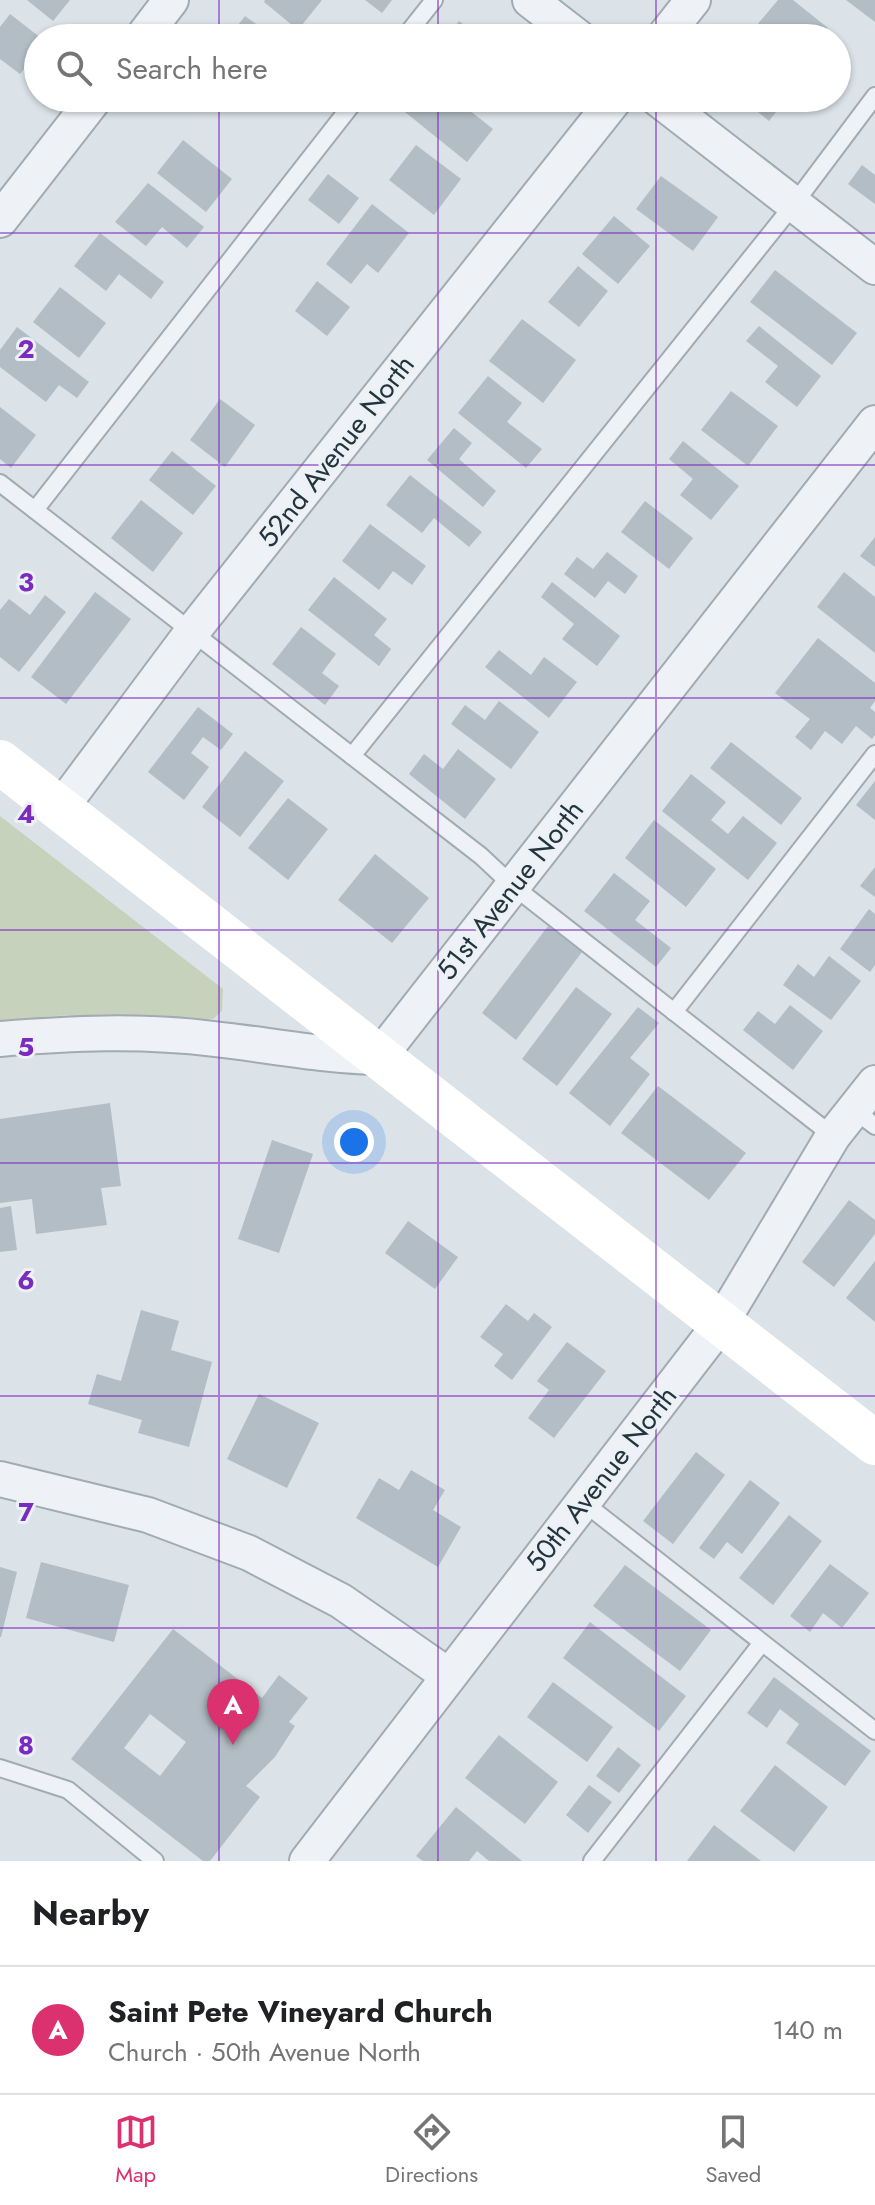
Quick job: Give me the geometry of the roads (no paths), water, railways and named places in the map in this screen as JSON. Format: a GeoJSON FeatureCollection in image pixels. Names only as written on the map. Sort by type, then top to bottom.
{"type":"FeatureCollection","features":[{"type":"Feature","properties":{"kind":"main road"},"geometry":{"type":"LineString","coordinates":[[0,762],[875,1443]]}},
{"type":"Feature","properties":{"kind":"street"},"geometry":{"type":"LineString","coordinates":[[153,24],[171,0]]}},
{"type":"Feature","properties":{"kind":"street"},"geometry":{"type":"LineString","coordinates":[[530,0],[561,24]]}},
{"type":"Feature","properties":{"kind":"street"},"geometry":{"type":"LineString","coordinates":[[674,24],[693,0]]}},
{"type":"Feature","properties":{"kind":"street"},"geometry":{"type":"LineString","coordinates":[[0,220],[84,112]]}},
{"type":"Feature","properties":{"kind":"street","name":"52nd Avenue North"},"geometry":{"type":"LineString","coordinates":[[60,809],[192,632],[605,112]]}},
{"type":"Feature","properties":{"kind":"street"},"geometry":{"type":"LineString","coordinates":[[675,112],[875,267]]}},
{"type":"Feature","properties":{"kind":"street","name":"51st Avenue North"},"geometry":{"type":"LineString","coordinates":[[379,1057],[875,423]]}},
{"type":"Feature","properties":{"kind":"street"},"geometry":{"type":"LineString","coordinates":[[0,1039],[118,1032],[214,1038],[344,1056],[379,1057]]}},
{"type":"Feature","properties":{"kind":"street","name":"50th Avenue North"},"geometry":{"type":"LineString","coordinates":[[307,1861],[721,1323],[854,1124],[875,1083]]}},
{"type":"Feature","properties":{"kind":"street"},"geometry":{"type":"LineString","coordinates":[[0,1479],[148,1515],[249,1553],[341,1601],[449,1676]]}},
{"type":"Feature","properties":{"kind":"lane"},"geometry":{"type":"LineString","coordinates":[[415,24],[434,0]]}},
{"type":"Feature","properties":{"kind":"lane"},"geometry":{"type":"LineString","coordinates":[[352,756],[794,204],[875,96]]}},
{"type":"Feature","properties":{"kind":"lane"},"geometry":{"type":"LineString","coordinates":[[35,510],[346,112]]}},
{"type":"Feature","properties":{"kind":"lane"},"geometry":{"type":"LineString","coordinates":[[0,483],[481,856],[513,886],[674,1012],[854,1124]]}},
{"type":"Feature","properties":{"kind":"lane"},"geometry":{"type":"LineString","coordinates":[[674,1012],[875,754]]}},
{"type":"Feature","properties":{"kind":"lane"},"geometry":{"type":"LineString","coordinates":[[583,1502],[875,1731]]}},
{"type":"Feature","properties":{"kind":"lane"},"geometry":{"type":"LineString","coordinates":[[592,1861],[761,1644]]}},
{"type":"Feature","properties":{"kind":"lane"},"geometry":{"type":"LineString","coordinates":[[0,1768],[68,1790],[155,1861]]}},
{"type":"Feature","properties":{"kind":"place","name":"Saint Pete Vineyard Church"},"geometry":{"type":"Point","coordinates":[233,1745]}}]}
